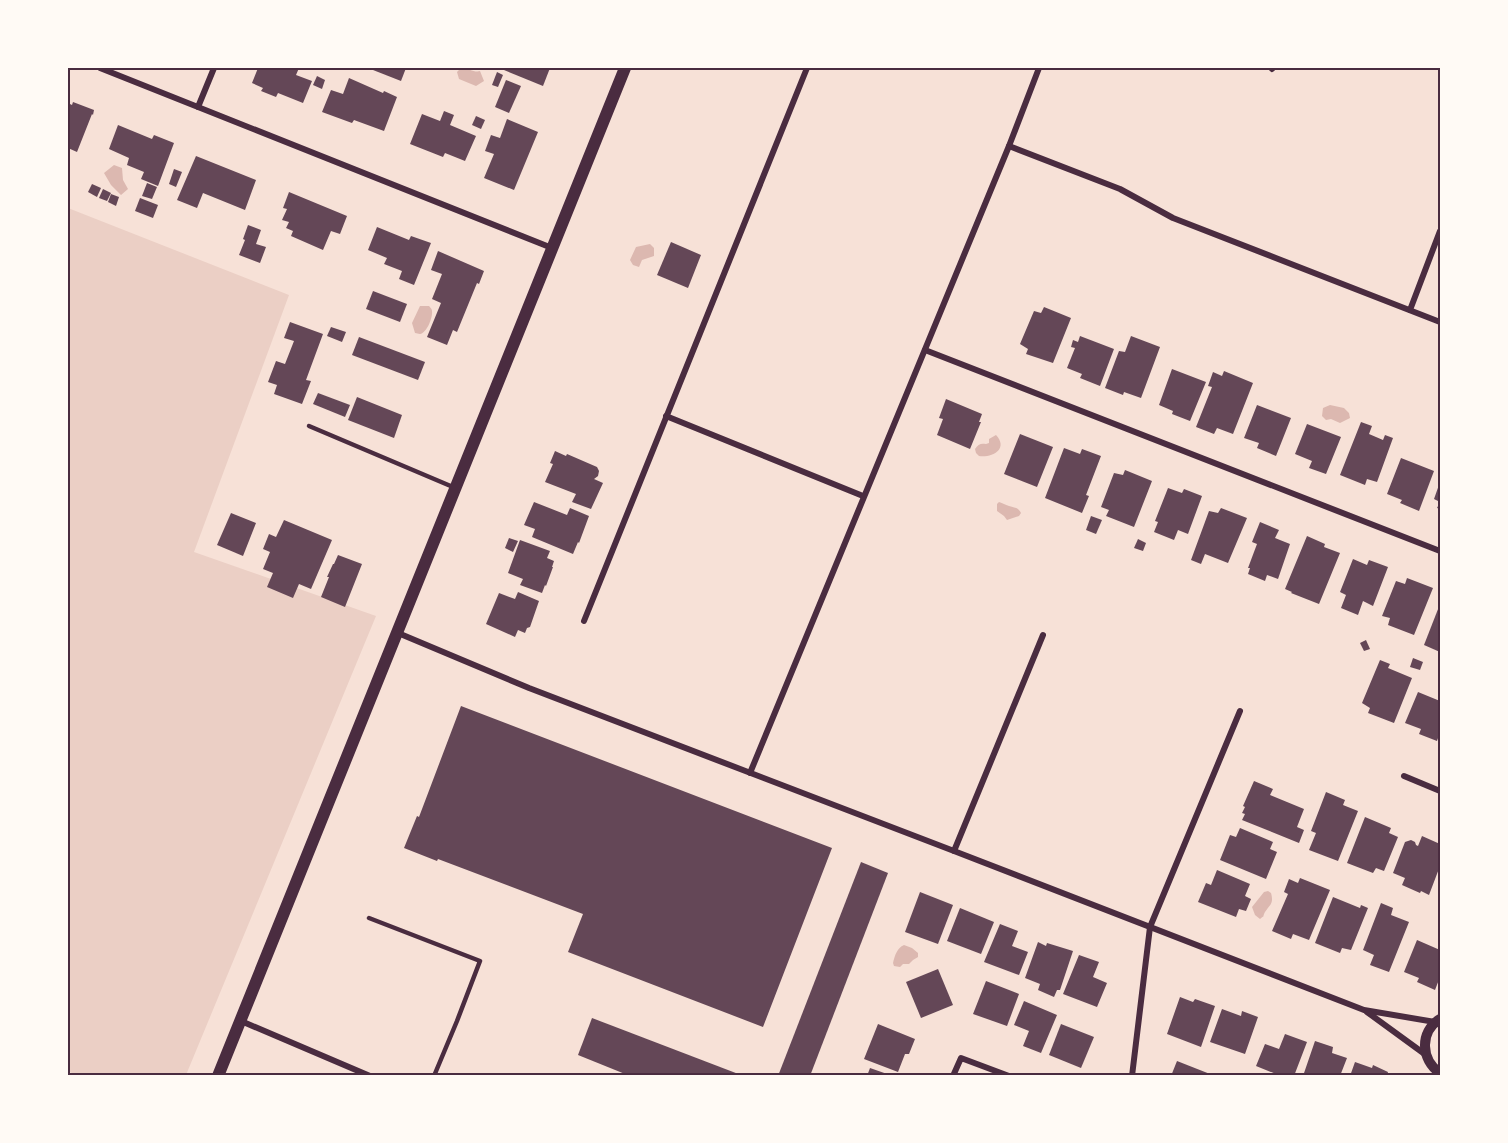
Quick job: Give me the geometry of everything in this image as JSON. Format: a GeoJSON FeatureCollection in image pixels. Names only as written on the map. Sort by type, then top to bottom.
{"type":"FeatureCollection","features":[{"type":"Feature","properties":{"kind":"main road"},"geometry":{"type":"LineString","coordinates":[[218,1076],[625,68]]}},
{"type":"Feature","properties":{"kind":"street"},"geometry":{"type":"LineString","coordinates":[[100,68],[552,248]]}},
{"type":"Feature","properties":{"kind":"street"},"geometry":{"type":"LineString","coordinates":[[198,106],[214,68]]}},
{"type":"Feature","properties":{"kind":"street"},"geometry":{"type":"LineString","coordinates":[[584,621],[807,68]]}},
{"type":"Feature","properties":{"kind":"street"},"geometry":{"type":"LineString","coordinates":[[750,773],[1009,146],[1039,68]]}},
{"type":"Feature","properties":{"kind":"street"},"geometry":{"type":"LineString","coordinates":[[1009,146],[1120,189],[1173,218],[1440,322]]}},
{"type":"Feature","properties":{"kind":"street"},"geometry":{"type":"LineString","coordinates":[[1410,310],[1440,231]]}},
{"type":"Feature","properties":{"kind":"street"},"geometry":{"type":"LineString","coordinates":[[925,350],[1440,551]]}},
{"type":"Feature","properties":{"kind":"street"},"geometry":{"type":"LineString","coordinates":[[666,416],[863,496]]}},
{"type":"Feature","properties":{"kind":"street"},"geometry":{"type":"LineString","coordinates":[[398,633],[529,688],[1364,1010],[1438,1020]]}},
{"type":"Feature","properties":{"kind":"street"},"geometry":{"type":"LineString","coordinates":[[954,851],[1043,635]]}},
{"type":"Feature","properties":{"kind":"street"},"geometry":{"type":"LineString","coordinates":[[1131,1076],[1150,927],[1240,711]]}},
{"type":"Feature","properties":{"kind":"street"},"geometry":{"type":"LineString","coordinates":[[1404,776],[1440,791]]}},
{"type":"Feature","properties":{"kind":"street"},"geometry":{"type":"LineString","coordinates":[[1364,1010],[1427,1058],[1434,1069],[1440,1073]]}},
{"type":"Feature","properties":{"kind":"street"},"geometry":{"type":"LineString","coordinates":[[240,1020],[370,1076]]}},
{"type":"Feature","properties":{"kind":"street"},"geometry":{"type":"LineString","coordinates":[[1426,1076],[1426,1037],[1438,1020]]}},
{"type":"Feature","properties":{"kind":"street"},"geometry":{"type":"LineString","coordinates":[[953,1076],[961,1058],[1009,1076]]}},
{"type":"Feature","properties":{"kind":"lane"},"geometry":{"type":"LineString","coordinates":[[309,426],[456,488]]}},
{"type":"Feature","properties":{"kind":"lane"},"geometry":{"type":"LineString","coordinates":[[369,918],[480,962],[434,1076]]}},
{"type":"Feature","properties":{"kind":"shaded area"},"geometry":{"type":"Polygon","coordinates":[[[461,68],[480,71],[484,81],[476,86],[459,79],[457,72],[461,68]]]}},
{"type":"Feature","properties":{"kind":"shaded area"},"geometry":{"type":"Polygon","coordinates":[[[114,165],[122,168],[123,180],[128,189],[121,195],[104,173],[114,165]]]}},
{"type":"Feature","properties":{"kind":"shaded area"},"geometry":{"type":"Polygon","coordinates":[[[68,208],[289,295],[194,552],[376,616],[186,1075],[78,1076],[68,1071],[68,208]]]}},
{"type":"Feature","properties":{"kind":"shaded area"},"geometry":{"type":"Polygon","coordinates":[[[650,244],[654,248],[654,256],[642,260],[639,267],[633,265],[630,260],[636,247],[650,244]]]}},
{"type":"Feature","properties":{"kind":"shaded area"},"geometry":{"type":"Polygon","coordinates":[[[420,306],[429,306],[432,314],[427,328],[420,334],[415,333],[412,323],[420,306]]]}},
{"type":"Feature","properties":{"kind":"shaded area"},"geometry":{"type":"Polygon","coordinates":[[[1330,405],[1344,408],[1350,418],[1340,423],[1331,419],[1326,420],[1322,416],[1323,408],[1330,405]]]}},
{"type":"Feature","properties":{"kind":"shaded area"},"geometry":{"type":"Polygon","coordinates":[[[996,435],[1001,444],[997,452],[989,456],[979,456],[976,453],[976,447],[989,443],[989,439],[996,435]]]}},
{"type":"Feature","properties":{"kind":"shaded area"},"geometry":{"type":"Polygon","coordinates":[[[999,502],[1016,508],[1021,513],[1007,520],[997,511],[999,502]]]}},
{"type":"Feature","properties":{"kind":"shaded area"},"geometry":{"type":"Polygon","coordinates":[[[1264,892],[1271,893],[1272,902],[1260,919],[1255,915],[1252,907],[1264,892]]]}},
{"type":"Feature","properties":{"kind":"shaded area"},"geometry":{"type":"Polygon","coordinates":[[[904,945],[918,953],[918,957],[909,964],[894,966],[897,952],[904,945]]]}},
{"type":"Feature","properties":{"kind":"building"},"geometry":{"type":"Polygon","coordinates":[[[258,68],[299,68],[296,75],[312,81],[303,103],[278,93],[276,97],[261,91],[263,88],[252,83],[258,68]]]}},
{"type":"Feature","properties":{"kind":"building"},"geometry":{"type":"Polygon","coordinates":[[[374,68],[406,68],[401,81],[373,70],[374,68]]]}},
{"type":"Feature","properties":{"kind":"building"},"geometry":{"type":"Polygon","coordinates":[[[505,68],[550,68],[543,86],[504,70],[505,68]]]}},
{"type":"Feature","properties":{"kind":"building"},"geometry":{"type":"Polygon","coordinates":[[[497,72],[503,75],[498,87],[492,85],[497,72]]]}},
{"type":"Feature","properties":{"kind":"building"},"geometry":{"type":"Polygon","coordinates":[[[317,76],[325,80],[322,89],[313,85],[317,76]]]}},
{"type":"Feature","properties":{"kind":"building"},"geometry":{"type":"Polygon","coordinates":[[[349,78],[397,97],[384,131],[322,112],[331,90],[343,94],[349,78]]]}},
{"type":"Feature","properties":{"kind":"building"},"geometry":{"type":"Polygon","coordinates":[[[506,80],[521,86],[509,113],[495,107],[506,80]]]}},
{"type":"Feature","properties":{"kind":"building"},"geometry":{"type":"Polygon","coordinates":[[[73,102],[94,110],[77,152],[68,148],[68,103],[72,105],[73,102]]]}},
{"type":"Feature","properties":{"kind":"building"},"geometry":{"type":"Polygon","coordinates":[[[444,111],[454,115],[450,125],[476,136],[465,161],[445,153],[443,157],[410,144],[422,114],[440,121],[444,111]]]}},
{"type":"Feature","properties":{"kind":"building"},"geometry":{"type":"Polygon","coordinates":[[[476,116],[485,120],[481,129],[472,125],[476,116]]]}},
{"type":"Feature","properties":{"kind":"building"},"geometry":{"type":"Polygon","coordinates":[[[507,119],[538,132],[514,190],[484,178],[494,154],[485,151],[491,135],[500,138],[507,119]]]}},
{"type":"Feature","properties":{"kind":"building"},"geometry":{"type":"Polygon","coordinates":[[[118,125],[152,139],[154,135],[174,143],[158,186],[141,179],[144,172],[127,165],[129,158],[109,149],[118,125]]]}},
{"type":"Feature","properties":{"kind":"building"},"geometry":{"type":"Polygon","coordinates":[[[196,156],[256,180],[245,210],[203,193],[197,208],[177,200],[196,156]]]}},
{"type":"Feature","properties":{"kind":"building"},"geometry":{"type":"Polygon","coordinates":[[[174,169],[182,172],[176,187],[169,184],[174,169]]]}},
{"type":"Feature","properties":{"kind":"building"},"geometry":{"type":"Polygon","coordinates":[[[147,183],[157,187],[152,199],[142,196],[147,183]]]}},
{"type":"Feature","properties":{"kind":"building"},"geometry":{"type":"Polygon","coordinates":[[[92,184],[101,188],[97,197],[88,192],[92,184]]]}},
{"type":"Feature","properties":{"kind":"building"},"geometry":{"type":"Polygon","coordinates":[[[103,189],[111,193],[107,201],[99,198],[103,189]]]}},
{"type":"Feature","properties":{"kind":"building"},"geometry":{"type":"Polygon","coordinates":[[[289,192],[347,216],[340,234],[331,231],[323,250],[291,236],[293,231],[286,228],[289,222],[282,220],[287,209],[283,208],[289,192]]]}},
{"type":"Feature","properties":{"kind":"building"},"geometry":{"type":"Polygon","coordinates":[[[111,194],[119,197],[116,206],[108,202],[111,194]]]}},
{"type":"Feature","properties":{"kind":"building"},"geometry":{"type":"Polygon","coordinates":[[[140,198],[158,205],[153,218],[135,211],[140,198]]]}},
{"type":"Feature","properties":{"kind":"building"},"geometry":{"type":"Polygon","coordinates":[[[248,225],[261,230],[256,244],[266,247],[260,263],[239,255],[248,225]]]}},
{"type":"Feature","properties":{"kind":"building"},"geometry":{"type":"Polygon","coordinates":[[[377,227],[409,240],[411,236],[431,243],[414,285],[399,279],[402,271],[384,264],[387,258],[368,250],[377,227]]]}},
{"type":"Feature","properties":{"kind":"building"},"geometry":{"type":"Polygon","coordinates":[[[671,242],[701,255],[688,288],[657,275],[671,242]]]}},
{"type":"Feature","properties":{"kind":"building"},"geometry":{"type":"Polygon","coordinates":[[[438,251],[484,271],[457,332],[453,330],[447,345],[427,337],[441,303],[432,299],[442,274],[431,270],[438,251]]]}},
{"type":"Feature","properties":{"kind":"building"},"geometry":{"type":"Polygon","coordinates":[[[373,291],[407,304],[400,322],[366,309],[373,291]]]}},
{"type":"Feature","properties":{"kind":"building"},"geometry":{"type":"Polygon","coordinates":[[[1044,307],[1071,318],[1053,363],[1026,354],[1028,349],[1020,344],[1034,311],[1041,313],[1044,307]]]}},
{"type":"Feature","properties":{"kind":"building"},"geometry":{"type":"Polygon","coordinates":[[[290,322],[323,334],[306,380],[311,381],[302,404],[274,394],[277,385],[268,382],[276,361],[285,364],[294,341],[284,338],[290,322]]]}},
{"type":"Feature","properties":{"kind":"building"},"geometry":{"type":"Polygon","coordinates":[[[331,327],[346,332],[342,342],[327,336],[331,327]]]}},
{"type":"Feature","properties":{"kind":"building"},"geometry":{"type":"Polygon","coordinates":[[[1080,336],[1114,349],[1100,386],[1080,378],[1082,374],[1067,368],[1075,348],[1071,347],[1073,340],[1078,342],[1080,336]]]}},
{"type":"Feature","properties":{"kind":"building"},"geometry":{"type":"Polygon","coordinates":[[[1131,336],[1160,347],[1141,398],[1124,392],[1123,395],[1105,388],[1119,351],[1125,352],[1131,336]]]}},
{"type":"Feature","properties":{"kind":"building"},"geometry":{"type":"Polygon","coordinates":[[[359,337],[425,362],[418,380],[352,355],[359,337]]]}},
{"type":"Feature","properties":{"kind":"building"},"geometry":{"type":"Polygon","coordinates":[[[1172,369],[1206,382],[1190,421],[1172,414],[1173,411],[1159,405],[1172,369]]]}},
{"type":"Feature","properties":{"kind":"building"},"geometry":{"type":"Polygon","coordinates":[[[1224,371],[1253,383],[1233,434],[1217,428],[1214,434],[1196,427],[1212,387],[1208,386],[1213,372],[1222,376],[1224,371]]]}},
{"type":"Feature","properties":{"kind":"building"},"geometry":{"type":"Polygon","coordinates":[[[318,393],[350,405],[345,417],[313,404],[318,393]]]}},
{"type":"Feature","properties":{"kind":"building"},"geometry":{"type":"Polygon","coordinates":[[[357,397],[402,415],[394,438],[348,420],[357,397]]]}},
{"type":"Feature","properties":{"kind":"building"},"geometry":{"type":"Polygon","coordinates":[[[946,399],[982,414],[970,449],[937,435],[943,419],[939,418],[946,399]]]}},
{"type":"Feature","properties":{"kind":"building"},"geometry":{"type":"Polygon","coordinates":[[[1257,405],[1291,418],[1276,456],[1257,448],[1259,443],[1244,438],[1257,405]]]}},
{"type":"Feature","properties":{"kind":"building"},"geometry":{"type":"Polygon","coordinates":[[[1361,422],[1372,426],[1369,434],[1383,440],[1385,435],[1393,438],[1377,482],[1367,479],[1365,485],[1340,475],[1361,422]]]}},
{"type":"Feature","properties":{"kind":"building"},"geometry":{"type":"Polygon","coordinates":[[[1307,424],[1341,437],[1326,474],[1309,468],[1312,461],[1295,454],[1307,424]]]}},
{"type":"Feature","properties":{"kind":"building"},"geometry":{"type":"Polygon","coordinates":[[[1020,434],[1053,447],[1037,487],[1004,474],[1020,434]]]}},
{"type":"Feature","properties":{"kind":"building"},"geometry":{"type":"Polygon","coordinates":[[[1064,448],[1080,454],[1082,449],[1101,456],[1086,495],[1089,496],[1082,513],[1045,498],[1064,448]]]}},
{"type":"Feature","properties":{"kind":"building"},"geometry":{"type":"Polygon","coordinates":[[[555,451],[597,467],[598,476],[594,479],[603,483],[591,509],[572,502],[576,494],[545,482],[553,464],[550,463],[555,451]]]}},
{"type":"Feature","properties":{"kind":"building"},"geometry":{"type":"Polygon","coordinates":[[[1401,458],[1434,471],[1419,511],[1400,503],[1402,500],[1387,494],[1401,458]]]}},
{"type":"Feature","properties":{"kind":"building"},"geometry":{"type":"Polygon","coordinates":[[[1125,470],[1152,481],[1134,527],[1106,516],[1109,510],[1101,507],[1114,473],[1123,475],[1125,470]]]}},
{"type":"Feature","properties":{"kind":"building"},"geometry":{"type":"Polygon","coordinates":[[[1440,482],[1440,502],[1434,499],[1440,482]]]}},
{"type":"Feature","properties":{"kind":"building"},"geometry":{"type":"Polygon","coordinates":[[[1168,488],[1182,493],[1184,489],[1202,496],[1188,534],[1178,530],[1174,540],[1154,532],[1158,522],[1155,521],[1168,488]]]}},
{"type":"Feature","properties":{"kind":"building"},"geometry":{"type":"Polygon","coordinates":[[[534,502],[567,515],[570,508],[589,516],[573,554],[532,537],[535,529],[524,525],[534,502]]]}},
{"type":"Feature","properties":{"kind":"building"},"geometry":{"type":"Polygon","coordinates":[[[1221,508],[1247,518],[1228,563],[1205,554],[1201,564],[1191,560],[1209,511],[1218,513],[1221,508]]]}},
{"type":"Feature","properties":{"kind":"building"},"geometry":{"type":"Polygon","coordinates":[[[231,513],[256,523],[243,556],[217,545],[231,513]]]}},
{"type":"Feature","properties":{"kind":"building"},"geometry":{"type":"Polygon","coordinates":[[[1091,516],[1102,520],[1096,534],[1086,530],[1091,516]]]}},
{"type":"Feature","properties":{"kind":"building"},"geometry":{"type":"Polygon","coordinates":[[[284,520],[332,540],[311,589],[299,584],[293,598],[267,587],[273,573],[263,569],[270,552],[263,549],[269,534],[276,537],[284,520]]]}},
{"type":"Feature","properties":{"kind":"building"},"geometry":{"type":"Polygon","coordinates":[[[1260,522],[1279,530],[1275,538],[1290,544],[1278,579],[1267,575],[1265,581],[1248,574],[1257,544],[1252,542],[1260,522]]]}},
{"type":"Feature","properties":{"kind":"building"},"geometry":{"type":"Polygon","coordinates":[[[1307,536],[1325,544],[1324,547],[1340,553],[1319,604],[1285,589],[1307,536]]]}},
{"type":"Feature","properties":{"kind":"building"},"geometry":{"type":"Polygon","coordinates":[[[509,538],[518,541],[513,552],[505,548],[509,538]]]}},
{"type":"Feature","properties":{"kind":"building"},"geometry":{"type":"Polygon","coordinates":[[[1138,539],[1146,543],[1143,551],[1134,548],[1138,539]]]}},
{"type":"Feature","properties":{"kind":"building"},"geometry":{"type":"Polygon","coordinates":[[[520,540],[550,551],[547,558],[554,561],[553,567],[542,593],[520,585],[523,579],[508,573],[520,540]]]}},
{"type":"Feature","properties":{"kind":"building"},"geometry":{"type":"Polygon","coordinates":[[[338,555],[362,564],[345,607],[321,597],[329,577],[327,577],[338,555]]]}},
{"type":"Feature","properties":{"kind":"building"},"geometry":{"type":"Polygon","coordinates":[[[1353,559],[1367,565],[1369,560],[1388,567],[1373,606],[1363,601],[1358,615],[1341,608],[1346,595],[1340,592],[1353,559]]]}},
{"type":"Feature","properties":{"kind":"building"},"geometry":{"type":"Polygon","coordinates":[[[1407,578],[1433,588],[1414,635],[1388,625],[1390,618],[1382,616],[1396,581],[1405,584],[1407,578]]]}},
{"type":"Feature","properties":{"kind":"building"},"geometry":{"type":"Polygon","coordinates":[[[518,592],[539,601],[530,627],[525,633],[518,630],[515,637],[486,624],[499,593],[515,599],[518,592]]]}},
{"type":"Feature","properties":{"kind":"building"},"geometry":{"type":"Polygon","coordinates":[[[1440,604],[1440,652],[1424,645],[1440,604]]]}},
{"type":"Feature","properties":{"kind":"building"},"geometry":{"type":"Polygon","coordinates":[[[1366,640],[1370,649],[1364,651],[1360,643],[1366,640]]]}},
{"type":"Feature","properties":{"kind":"building"},"geometry":{"type":"Polygon","coordinates":[[[1413,658],[1423,662],[1420,670],[1410,667],[1413,658]]]}},
{"type":"Feature","properties":{"kind":"building"},"geometry":{"type":"Polygon","coordinates":[[[1380,660],[1390,664],[1388,668],[1412,678],[1394,723],[1368,713],[1370,708],[1362,703],[1380,660]]]}},
{"type":"Feature","properties":{"kind":"building"},"geometry":{"type":"Polygon","coordinates":[[[1418,692],[1440,701],[1440,732],[1437,741],[1419,734],[1421,729],[1405,723],[1418,692]]]}},
{"type":"Feature","properties":{"kind":"building"},"geometry":{"type":"Polygon","coordinates":[[[461,706],[832,848],[763,1027],[568,952],[583,914],[404,848],[417,816],[419,817],[461,706]]]}},
{"type":"Feature","properties":{"kind":"building"},"geometry":{"type":"Polygon","coordinates":[[[1254,781],[1273,789],[1270,795],[1304,809],[1297,827],[1304,830],[1299,843],[1242,820],[1245,814],[1242,813],[1245,807],[1243,806],[1254,781]]]}},
{"type":"Feature","properties":{"kind":"building"},"geometry":{"type":"Polygon","coordinates":[[[1326,792],[1345,800],[1343,805],[1358,811],[1338,861],[1309,850],[1316,833],[1311,831],[1326,792]]]}},
{"type":"Feature","properties":{"kind":"building"},"geometry":{"type":"Polygon","coordinates":[[[1365,817],[1391,828],[1389,833],[1398,837],[1384,871],[1376,868],[1373,873],[1347,863],[1365,817]]]}},
{"type":"Feature","properties":{"kind":"building"},"geometry":{"type":"Polygon","coordinates":[[[1240,828],[1273,842],[1270,849],[1277,852],[1266,879],[1220,860],[1230,835],[1236,837],[1240,828]]]}},
{"type":"Feature","properties":{"kind":"building"},"geometry":{"type":"Polygon","coordinates":[[[1422,836],[1440,844],[1438,850],[1440,851],[1440,866],[1429,895],[1402,885],[1405,878],[1393,873],[1405,842],[1411,840],[1418,846],[1422,836]]]}},
{"type":"Feature","properties":{"kind":"building"},"geometry":{"type":"Polygon","coordinates":[[[861,862],[888,873],[810,1076],[778,1076],[861,862]]]}},
{"type":"Feature","properties":{"kind":"building"},"geometry":{"type":"Polygon","coordinates":[[[1217,870],[1250,884],[1245,896],[1251,899],[1246,911],[1239,909],[1236,917],[1198,902],[1206,883],[1211,885],[1217,870]]]}},
{"type":"Feature","properties":{"kind":"building"},"geometry":{"type":"Polygon","coordinates":[[[1300,878],[1330,890],[1309,940],[1293,934],[1291,939],[1272,931],[1288,894],[1284,892],[1289,879],[1298,883],[1300,878]]]}},
{"type":"Feature","properties":{"kind":"building"},"geometry":{"type":"Polygon","coordinates":[[[920,892],[953,905],[938,944],[905,932],[920,892]]]}},
{"type":"Feature","properties":{"kind":"building"},"geometry":{"type":"Polygon","coordinates":[[[1333,897],[1360,908],[1361,905],[1368,908],[1351,950],[1342,948],[1340,953],[1315,943],[1333,897]]]}},
{"type":"Feature","properties":{"kind":"building"},"geometry":{"type":"Polygon","coordinates":[[[1381,903],[1393,908],[1391,915],[1409,922],[1389,972],[1370,965],[1374,955],[1363,950],[1381,903]]]}},
{"type":"Feature","properties":{"kind":"building"},"geometry":{"type":"Polygon","coordinates":[[[960,908],[994,922],[981,954],[947,941],[960,908]]]}},
{"type":"Feature","properties":{"kind":"building"},"geometry":{"type":"Polygon","coordinates":[[[1000,924],[1018,931],[1012,946],[1028,952],[1019,975],[984,962],[1000,924]]]}},
{"type":"Feature","properties":{"kind":"building"},"geometry":{"type":"Polygon","coordinates":[[[1417,940],[1440,950],[1440,977],[1435,990],[1417,982],[1419,978],[1404,972],[1417,940]]]}},
{"type":"Feature","properties":{"kind":"building"},"geometry":{"type":"Polygon","coordinates":[[[1038,942],[1046,946],[1047,943],[1073,951],[1060,990],[1057,990],[1054,997],[1038,990],[1040,984],[1025,978],[1038,942]]]}},
{"type":"Feature","properties":{"kind":"building"},"geometry":{"type":"Polygon","coordinates":[[[1079,955],[1099,962],[1093,977],[1107,983],[1097,1007],[1063,994],[1079,955]]]}},
{"type":"Feature","properties":{"kind":"building"},"geometry":{"type":"Polygon","coordinates":[[[938,969],[953,1005],[921,1018],[906,982],[938,969]]]}},
{"type":"Feature","properties":{"kind":"building"},"geometry":{"type":"Polygon","coordinates":[[[986,981],[1019,994],[1007,1026],[973,1014],[986,981]]]}},
{"type":"Feature","properties":{"kind":"building"},"geometry":{"type":"Polygon","coordinates":[[[1180,997],[1215,1006],[1201,1047],[1167,1034],[1180,997]]]}},
{"type":"Feature","properties":{"kind":"building"},"geometry":{"type":"Polygon","coordinates":[[[1024,1001],[1057,1015],[1041,1053],[1023,1046],[1029,1031],[1014,1025],[1024,1001]]]}},
{"type":"Feature","properties":{"kind":"building"},"geometry":{"type":"Polygon","coordinates":[[[1222,1009],[1241,1016],[1242,1011],[1258,1017],[1245,1054],[1210,1042],[1222,1009]]]}},
{"type":"Feature","properties":{"kind":"building"},"geometry":{"type":"Polygon","coordinates":[[[592,1018],[741,1076],[630,1076],[578,1055],[592,1018]]]}},
{"type":"Feature","properties":{"kind":"building"},"geometry":{"type":"Polygon","coordinates":[[[878,1024],[915,1039],[909,1054],[905,1054],[898,1072],[864,1059],[878,1024]]]}},
{"type":"Feature","properties":{"kind":"building"},"geometry":{"type":"Polygon","coordinates":[[[1061,1024],[1094,1037],[1081,1068],[1049,1055],[1061,1024]]]}},
{"type":"Feature","properties":{"kind":"building"},"geometry":{"type":"Polygon","coordinates":[[[1285,1034],[1307,1042],[1294,1076],[1281,1076],[1256,1066],[1265,1044],[1279,1049],[1285,1034]]]}},
{"type":"Feature","properties":{"kind":"building"},"geometry":{"type":"Polygon","coordinates":[[[1315,1041],[1333,1047],[1332,1053],[1347,1058],[1340,1076],[1303,1076],[1315,1041]]]}},
{"type":"Feature","properties":{"kind":"building"},"geometry":{"type":"Polygon","coordinates":[[[1177,1061],[1210,1074],[1209,1076],[1171,1076],[1177,1061]]]}},
{"type":"Feature","properties":{"kind":"building"},"geometry":{"type":"Polygon","coordinates":[[[1355,1062],[1372,1068],[1373,1065],[1388,1072],[1387,1076],[1350,1076],[1355,1062]]]}},
{"type":"Feature","properties":{"kind":"building"},"geometry":{"type":"Polygon","coordinates":[[[870,1068],[890,1075],[890,1076],[867,1076],[870,1068]]]}}]}
